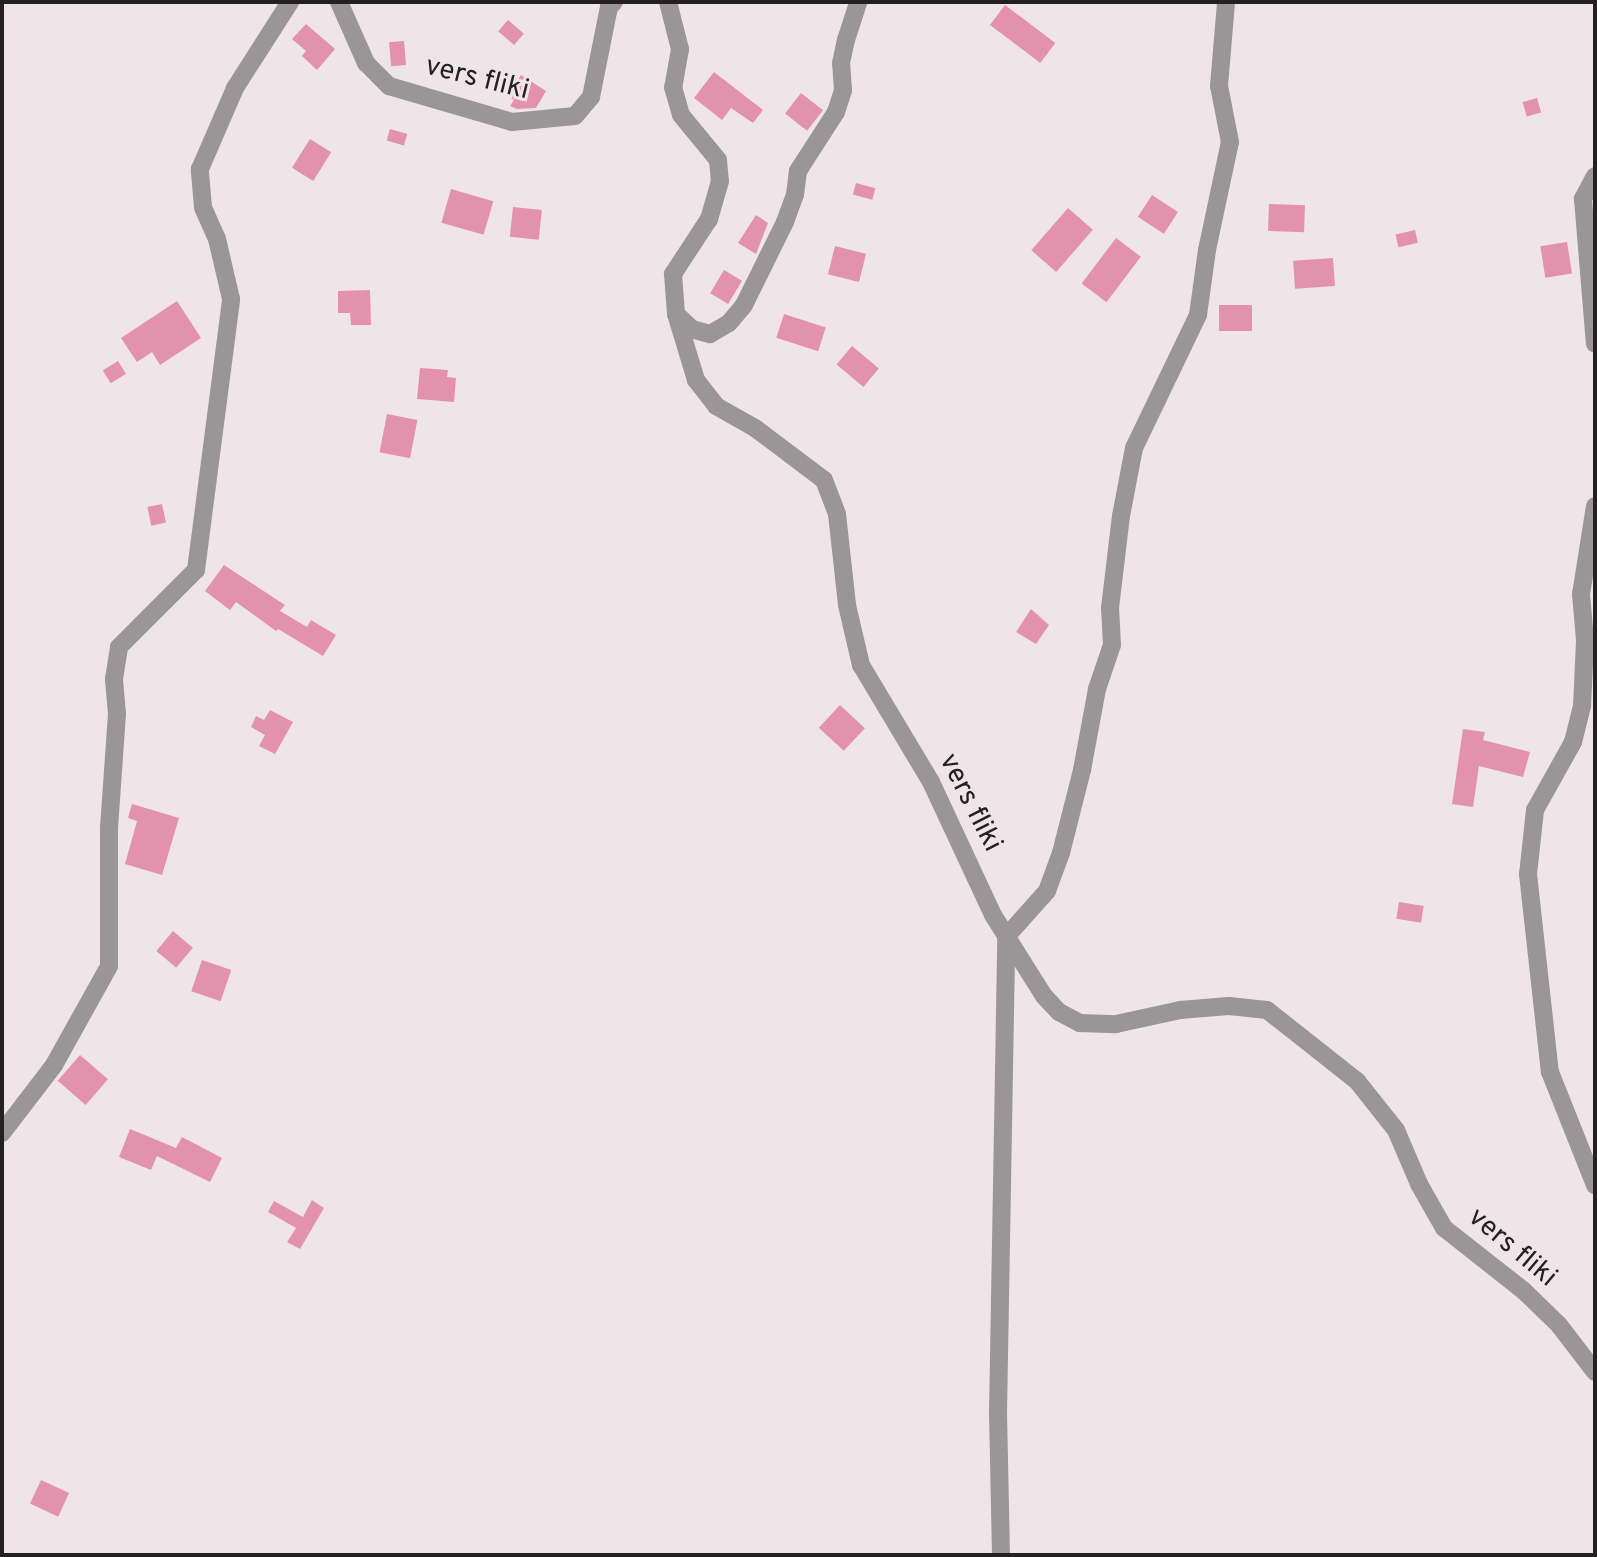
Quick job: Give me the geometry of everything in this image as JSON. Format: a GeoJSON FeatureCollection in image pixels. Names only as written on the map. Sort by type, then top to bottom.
{"type":"FeatureCollection","features":[{"type":"Feature","properties":{"kind":"street"},"geometry":{"type":"LineString","coordinates":[[2,1133],[54,1065],[109,966],[109,828],[117,714],[114,679],[119,647],[196,570],[231,299],[217,239],[203,207],[200,169],[235,88],[290,2]]}},
{"type":"Feature","properties":{"kind":"street","name":"vers fliki"},"geometry":{"type":"LineString","coordinates":[[339,2],[366,63],[389,86],[512,122],[549,122],[575,116],[591,97],[609,7],[614,2]]}},
{"type":"Feature","properties":{"kind":"street","name":"vers fliki"},"geometry":{"type":"LineString","coordinates":[[668,2],[680,49],[673,87],[681,115],[718,160],[720,181],[709,219],[673,274],[676,314],[696,380],[716,406],[755,428],[824,480],[837,514],[847,605],[861,665],[931,782],[1006,937],[1044,996],[1059,1012],[1080,1023],[1116,1024],[1180,1010],[1229,1006],[1267,1010],[1357,1081],[1396,1130],[1444,1228],[1524,1291],[1559,1325],[1595,1372]]}},
{"type":"Feature","properties":{"kind":"street"},"geometry":{"type":"LineString","coordinates":[[676,314],[692,329],[710,334],[729,323],[744,305],[785,222],[795,195],[798,171],[836,112],[843,90],[841,63],[858,2]]}},
{"type":"Feature","properties":{"kind":"street"},"geometry":{"type":"LineString","coordinates":[[1001,1555],[998,1414],[1006,937],[1047,891],[1061,853],[1082,770],[1097,689],[1112,645],[1110,608],[1134,448],[1198,315],[1207,250],[1230,142],[1219,86],[1226,2]]}},
{"type":"Feature","properties":{"kind":"street"},"geometry":{"type":"LineString","coordinates":[[1595,176],[1583,199],[1595,344]]}},
{"type":"Feature","properties":{"kind":"street"},"geometry":{"type":"LineString","coordinates":[[1595,506],[1581,594],[1585,641],[1582,706],[1573,742],[1535,810],[1528,874],[1550,1072],[1595,1185]]}},
{"type":"Feature","properties":{"kind":"building"},"geometry":{"type":"Polygon","coordinates":[[[1005,5],[1055,43],[1040,63],[990,25],[1005,5]]]}},
{"type":"Feature","properties":{"kind":"building"},"geometry":{"type":"Polygon","coordinates":[[[508,20],[524,34],[514,45],[498,31],[508,20]]]}},
{"type":"Feature","properties":{"kind":"building"},"geometry":{"type":"Polygon","coordinates":[[[306,24],[335,49],[317,70],[302,56],[306,51],[292,39],[306,24]]]}},
{"type":"Feature","properties":{"kind":"building"},"geometry":{"type":"Polygon","coordinates":[[[404,41],[406,65],[391,66],[389,42],[404,41]]]}},
{"type":"Feature","properties":{"kind":"building"},"geometry":{"type":"Polygon","coordinates":[[[714,72],[763,110],[753,123],[731,108],[722,120],[694,98],[714,72]]]}},
{"type":"Feature","properties":{"kind":"building"},"geometry":{"type":"Polygon","coordinates":[[[521,75],[546,91],[536,108],[517,109],[510,106],[514,100],[508,96],[521,75]]]}},
{"type":"Feature","properties":{"kind":"building"},"geometry":{"type":"Polygon","coordinates":[[[801,93],[823,110],[807,131],[785,113],[801,93]]]}},
{"type":"Feature","properties":{"kind":"building"},"geometry":{"type":"Polygon","coordinates":[[[1537,98],[1541,112],[1527,117],[1523,102],[1537,98]]]}},
{"type":"Feature","properties":{"kind":"building"},"geometry":{"type":"Polygon","coordinates":[[[390,129],[407,134],[404,145],[387,141],[390,129]]]}},
{"type":"Feature","properties":{"kind":"building"},"geometry":{"type":"Polygon","coordinates":[[[310,139],[331,152],[313,181],[292,168],[310,139]]]}},
{"type":"Feature","properties":{"kind":"building"},"geometry":{"type":"Polygon","coordinates":[[[856,183],[875,188],[872,200],[853,195],[856,183]]]}},
{"type":"Feature","properties":{"kind":"building"},"geometry":{"type":"Polygon","coordinates":[[[451,189],[493,201],[484,235],[441,223],[451,189]]]}},
{"type":"Feature","properties":{"kind":"building"},"geometry":{"type":"Polygon","coordinates":[[[1152,195],[1178,212],[1164,234],[1138,217],[1152,195]]]}},
{"type":"Feature","properties":{"kind":"building"},"geometry":{"type":"Polygon","coordinates":[[[1269,204],[1305,205],[1304,232],[1268,231],[1269,204]]]}},
{"type":"Feature","properties":{"kind":"building"},"geometry":{"type":"Polygon","coordinates":[[[513,207],[542,210],[539,240],[510,237],[513,207]]]}},
{"type":"Feature","properties":{"kind":"building"},"geometry":{"type":"Polygon","coordinates":[[[1068,208],[1093,230],[1056,272],[1031,250],[1068,208]]]}},
{"type":"Feature","properties":{"kind":"building"},"geometry":{"type":"Polygon","coordinates":[[[756,215],[768,223],[756,254],[738,243],[756,215]]]}},
{"type":"Feature","properties":{"kind":"building"},"geometry":{"type":"Polygon","coordinates":[[[1415,230],[1418,243],[1398,247],[1396,234],[1415,230]]]}},
{"type":"Feature","properties":{"kind":"building"},"geometry":{"type":"Polygon","coordinates":[[[1116,238],[1141,257],[1106,302],[1082,284],[1116,238]]]}},
{"type":"Feature","properties":{"kind":"building"},"geometry":{"type":"Polygon","coordinates":[[[1567,242],[1572,274],[1545,278],[1540,246],[1567,242]]]}},
{"type":"Feature","properties":{"kind":"building"},"geometry":{"type":"Polygon","coordinates":[[[835,246],[866,254],[859,282],[828,274],[835,246]]]}},
{"type":"Feature","properties":{"kind":"building"},"geometry":{"type":"Polygon","coordinates":[[[1333,258],[1335,286],[1295,289],[1293,261],[1333,258]]]}},
{"type":"Feature","properties":{"kind":"building"},"geometry":{"type":"Polygon","coordinates":[[[724,270],[742,281],[728,304],[710,293],[724,270]]]}},
{"type":"Feature","properties":{"kind":"building"},"geometry":{"type":"Polygon","coordinates":[[[370,290],[371,325],[351,325],[350,313],[338,313],[338,291],[370,290]]]}},
{"type":"Feature","properties":{"kind":"building"},"geometry":{"type":"Polygon","coordinates":[[[177,301],[201,338],[160,365],[152,352],[137,362],[121,338],[177,301]]]}},
{"type":"Feature","properties":{"kind":"building"},"geometry":{"type":"Polygon","coordinates":[[[1219,305],[1252,305],[1252,331],[1219,331],[1219,305]]]}},
{"type":"Feature","properties":{"kind":"building"},"geometry":{"type":"Polygon","coordinates":[[[784,314],[826,328],[818,351],[776,338],[784,314]]]}},
{"type":"Feature","properties":{"kind":"building"},"geometry":{"type":"Polygon","coordinates":[[[852,346],[879,368],[863,387],[837,364],[852,346]]]}},
{"type":"Feature","properties":{"kind":"building"},"geometry":{"type":"Polygon","coordinates":[[[118,361],[126,374],[111,383],[103,371],[118,361]]]}},
{"type":"Feature","properties":{"kind":"building"},"geometry":{"type":"Polygon","coordinates":[[[420,368],[448,370],[447,377],[456,378],[454,402],[417,399],[420,368]]]}},
{"type":"Feature","properties":{"kind":"building"},"geometry":{"type":"Polygon","coordinates":[[[387,414],[417,420],[410,458],[380,452],[387,414]]]}},
{"type":"Feature","properties":{"kind":"building"},"geometry":{"type":"Polygon","coordinates":[[[162,504],[166,523],[151,526],[147,507],[162,504]]]}},
{"type":"Feature","properties":{"kind":"building"},"geometry":{"type":"Polygon","coordinates":[[[224,565],[285,605],[280,611],[307,627],[311,620],[336,635],[323,656],[278,629],[276,631],[236,602],[230,610],[205,591],[224,565]]]}},
{"type":"Feature","properties":{"kind":"building"},"geometry":{"type":"Polygon","coordinates":[[[1031,609],[1049,625],[1036,644],[1016,632],[1031,609]]]}},
{"type":"Feature","properties":{"kind":"building"},"geometry":{"type":"Polygon","coordinates":[[[840,705],[865,728],[844,751],[819,728],[840,705]]]}},
{"type":"Feature","properties":{"kind":"building"},"geometry":{"type":"Polygon","coordinates":[[[270,710],[293,722],[275,754],[259,746],[265,735],[251,727],[256,716],[264,720],[270,710]]]}},
{"type":"Feature","properties":{"kind":"building"},"geometry":{"type":"Polygon","coordinates":[[[1463,729],[1485,732],[1483,740],[1530,752],[1523,777],[1479,766],[1473,807],[1452,804],[1463,729]]]}},
{"type":"Feature","properties":{"kind":"building"},"geometry":{"type":"Polygon","coordinates":[[[132,804],[179,818],[162,875],[125,864],[137,821],[128,818],[132,804]]]}},
{"type":"Feature","properties":{"kind":"building"},"geometry":{"type":"Polygon","coordinates":[[[1399,902],[1424,906],[1421,923],[1396,919],[1399,902]]]}},
{"type":"Feature","properties":{"kind":"building"},"geometry":{"type":"Polygon","coordinates":[[[173,931],[193,948],[176,968],[156,951],[173,931]]]}},
{"type":"Feature","properties":{"kind":"building"},"geometry":{"type":"Polygon","coordinates":[[[202,960],[231,970],[221,1001],[191,991],[202,960]]]}},
{"type":"Feature","properties":{"kind":"building"},"geometry":{"type":"Polygon","coordinates":[[[80,1055],[108,1079],[86,1105],[58,1081],[80,1055]]]}},
{"type":"Feature","properties":{"kind":"building"},"geometry":{"type":"Polygon","coordinates":[[[130,1129],[176,1148],[182,1137],[222,1158],[210,1182],[157,1156],[151,1170],[119,1157],[130,1129]]]}},
{"type":"Feature","properties":{"kind":"building"},"geometry":{"type":"Polygon","coordinates":[[[312,1200],[324,1208],[300,1249],[287,1242],[296,1228],[268,1212],[274,1201],[303,1217],[312,1200]]]}},
{"type":"Feature","properties":{"kind":"building"},"geometry":{"type":"Polygon","coordinates":[[[41,1480],[69,1493],[58,1517],[30,1504],[41,1480]]]}}]}
